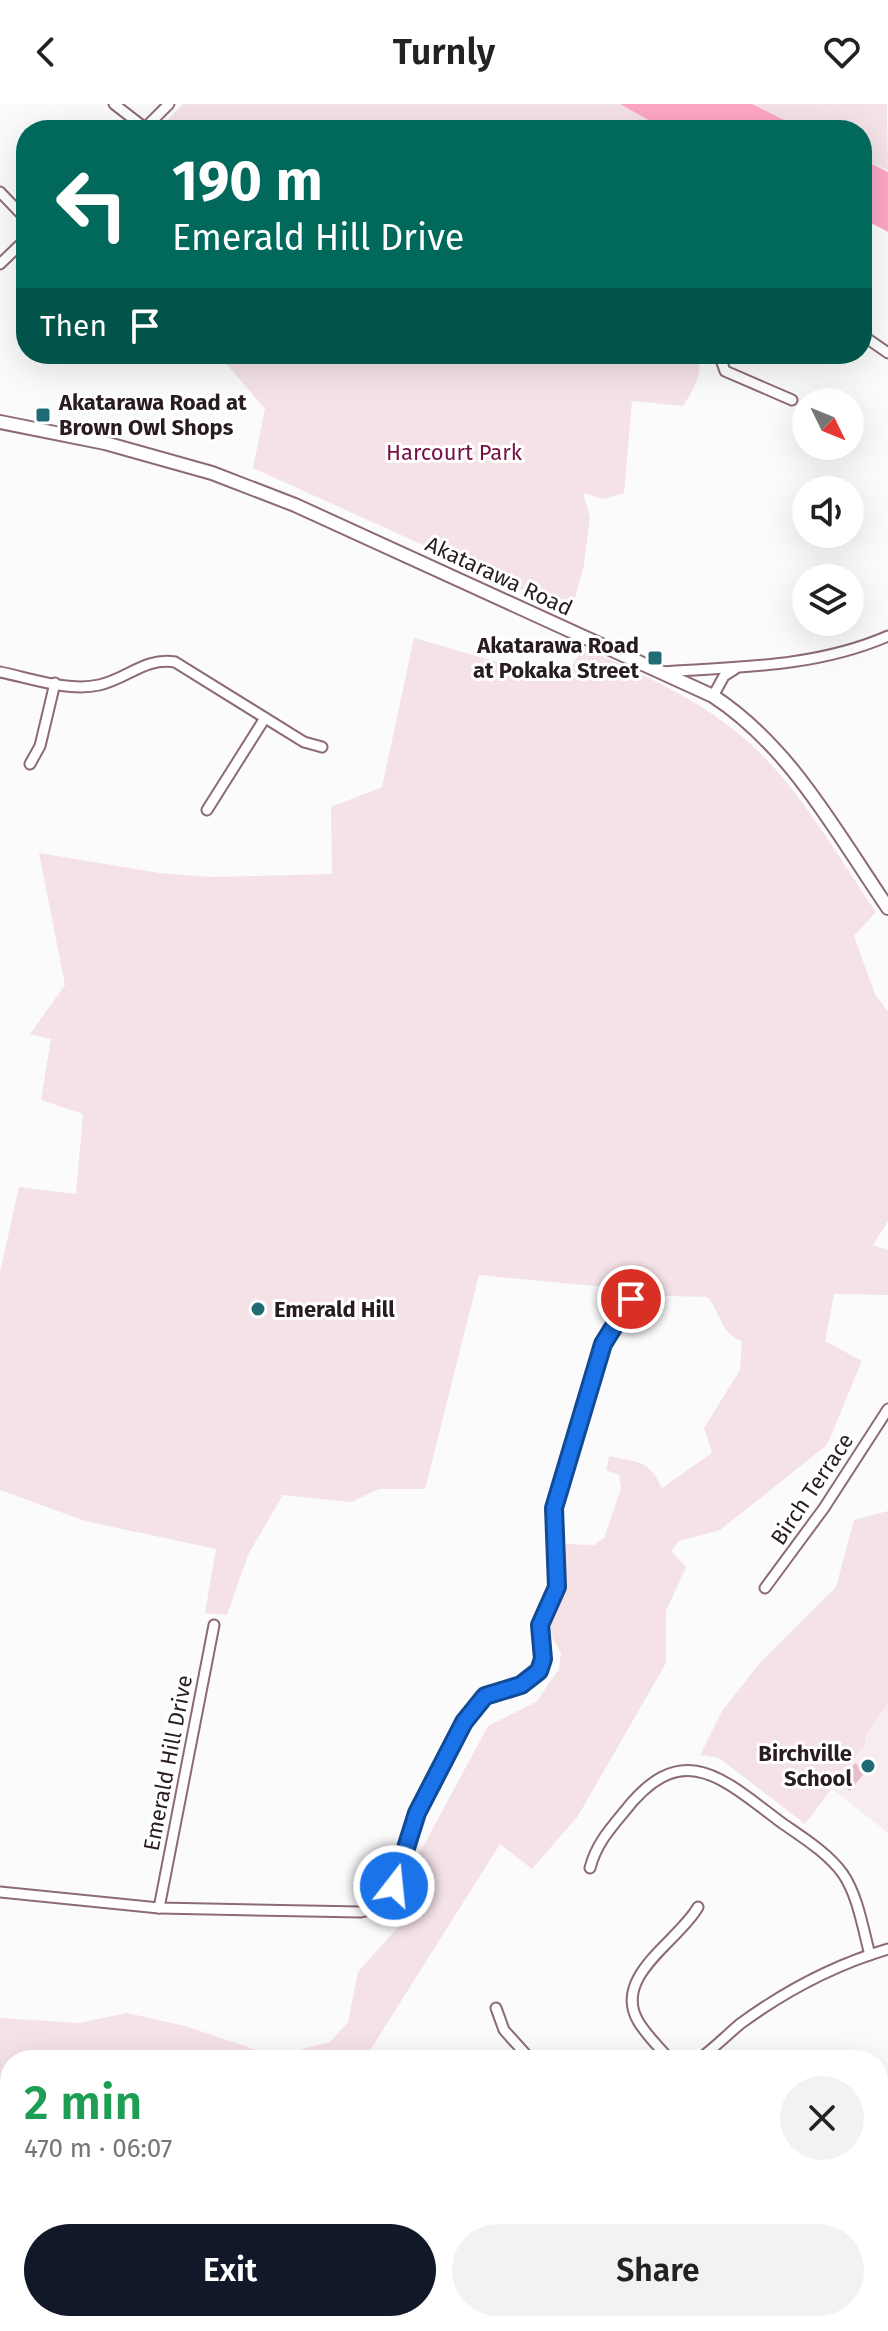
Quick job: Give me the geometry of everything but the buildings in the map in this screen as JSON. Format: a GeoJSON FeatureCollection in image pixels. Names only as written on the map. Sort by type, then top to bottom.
{"type":"FeatureCollection","features":[{"type":"Feature","properties":{"kind":"street"},"geometry":{"type":"LineString","coordinates":[[114,104],[133,120]]}},
{"type":"Feature","properties":{"kind":"street"},"geometry":{"type":"LineString","coordinates":[[153,120],[169,104]]}},
{"type":"Feature","properties":{"kind":"street"},"geometry":{"type":"LineString","coordinates":[[0,192],[16,209]]}},
{"type":"Feature","properties":{"kind":"street"},"geometry":{"type":"LineString","coordinates":[[0,264],[16,249]]}},
{"type":"Feature","properties":{"kind":"street"},"geometry":{"type":"LineString","coordinates":[[723,364],[725,371],[792,400]]}},
{"type":"Feature","properties":{"kind":"street","name":"Akatarawa Road"},"geometry":{"type":"LineString","coordinates":[[0,422],[105,443],[212,473],[295,505],[713,696],[740,713],[772,743],[888,908]]}},
{"type":"Feature","properties":{"kind":"street"},"geometry":{"type":"LineString","coordinates":[[660,673],[735,669],[847,652],[888,636]]}},
{"type":"Feature","properties":{"kind":"street"},"geometry":{"type":"LineString","coordinates":[[0,672],[82,687],[99,685],[144,664],[165,660],[189,668],[304,742],[322,747]]}},
{"type":"Feature","properties":{"kind":"street"},"geometry":{"type":"LineString","coordinates":[[713,696],[724,676],[735,669]]}},
{"type":"Feature","properties":{"kind":"street"},"geometry":{"type":"LineString","coordinates":[[30,764],[40,746],[55,683]]}},
{"type":"Feature","properties":{"kind":"street"},"geometry":{"type":"LineString","coordinates":[[207,810],[265,718]]}},
{"type":"Feature","properties":{"kind":"street"},"geometry":{"type":"LineString","coordinates":[[0,1892],[159,1908],[361,1912],[384,1902],[394,1886],[417,1813],[464,1722],[485,1696],[521,1685],[539,1671],[543,1659],[540,1625],[557,1587],[554,1508],[603,1344],[631,1299]]}},
{"type":"Feature","properties":{"kind":"street","name":"Birch Terrace"},"geometry":{"type":"LineString","coordinates":[[765,1588],[824,1508],[888,1409]]}},
{"type":"Feature","properties":{"kind":"street","name":"Emerald Hill Drive"},"geometry":{"type":"LineString","coordinates":[[159,1908],[214,1625]]}},
{"type":"Feature","properties":{"kind":"street"},"geometry":{"type":"LineString","coordinates":[[590,1868],[595,1849],[638,1793],[652,1781],[686,1770],[705,1771],[719,1777],[773,1816],[842,1873],[850,1887],[870,1955]]}},
{"type":"Feature","properties":{"kind":"street"},"geometry":{"type":"LineString","coordinates":[[662,2050],[637,2019],[633,1994],[647,1964],[684,1929],[698,1907]]}},
{"type":"Feature","properties":{"kind":"street"},"geometry":{"type":"LineString","coordinates":[[710,2050],[782,1995],[888,1949]]}},
{"type":"Feature","properties":{"kind":"street"},"geometry":{"type":"LineString","coordinates":[[496,2008],[504,2030],[522,2050]]}},
{"type":"Feature","properties":{"kind":"shaded area"},"geometry":{"type":"Polygon","coordinates":[[[620,104],[752,104],[784,120],[648,120],[620,104]]]}},
{"type":"Feature","properties":{"kind":"shaded area"},"geometry":{"type":"Polygon","coordinates":[[[872,164],[888,172],[888,232],[872,223],[872,164]]]}},
{"type":"Feature","properties":{"kind":"shaded area","name":"Birchville School"},"geometry":{"type":"Polygon","coordinates":[[[888,1704],[888,1833],[832,1789],[866,1743],[865,1736],[888,1704]]]}},
{"type":"Feature","properties":{"kind":"green space"},"geometry":{"type":"Polygon","coordinates":[[[183,104],[620,104],[648,120],[168,120],[183,104]]]}},
{"type":"Feature","properties":{"kind":"green space"},"geometry":{"type":"Polygon","coordinates":[[[750,104],[887,104],[888,170],[872,164],[872,120],[783,120],[750,104]]]}},
{"type":"Feature","properties":{"kind":"green space","name":"Harcourt Park"},"geometry":{"type":"Polygon","coordinates":[[[227,364],[700,364],[696,382],[683,406],[632,401],[624,493],[603,499],[583,493],[590,517],[584,565],[571,612],[253,468],[265,409],[227,364]]]}},
{"type":"Feature","properties":{"kind":"green space"},"geometry":{"type":"Polygon","coordinates":[[[414,638],[543,675],[567,675],[583,647],[702,707],[765,758],[810,813],[876,912],[854,936],[875,994],[888,1012],[888,1221],[873,1245],[888,1250],[888,1295],[834,1294],[825,1341],[862,1361],[827,1445],[720,1530],[679,1541],[671,1551],[686,1567],[666,1611],[666,1663],[578,1816],[532,1869],[500,1844],[370,2050],[299,2050],[330,2042],[348,2022],[358,1972],[408,1916],[408,1879],[413,1865],[488,1726],[536,1702],[559,1669],[561,1653],[546,1627],[562,1586],[566,1544],[594,1545],[604,1538],[621,1489],[619,1475],[606,1470],[609,1456],[647,1467],[662,1488],[712,1453],[704,1428],[740,1370],[742,1341],[725,1328],[707,1297],[630,1295],[605,1287],[479,1275],[425,1489],[379,1489],[351,1502],[283,1495],[248,1555],[227,1615],[205,1613],[216,1549],[85,1521],[0,1490],[0,1272],[19,1187],[76,1194],[83,1114],[41,1100],[51,1039],[30,1034],[65,985],[39,853],[160,873],[211,877],[332,874],[331,807],[382,787],[414,638]]]}},
{"type":"Feature","properties":{"kind":"green space"},"geometry":{"type":"Polygon","coordinates":[[[888,1511],[888,1704],[865,1736],[866,1743],[805,1824],[719,1758],[700,1755],[722,1711],[760,1663],[836,1587],[854,1520],[888,1511]]]}},
{"type":"Feature","properties":{"kind":"green space"},"geometry":{"type":"Polygon","coordinates":[[[127,2013],[185,2026],[257,2050],[0,2050],[0,2018],[79,2023],[127,2013]]]}},
{"type":"Feature","properties":{"kind":"place","name":"Akatarawa Road at Brown Owl Shops"},"geometry":{"type":"Point","coordinates":[43,415]}},
{"type":"Feature","properties":{"kind":"place","name":"Akatarawa Road at Pokaka Street"},"geometry":{"type":"Point","coordinates":[655,658]}},
{"type":"Feature","properties":{"kind":"place","name":"Emerald Hill"},"geometry":{"type":"Point","coordinates":[258,1309]}},
{"type":"Feature","properties":{"kind":"place","name":"Birchville School"},"geometry":{"type":"Point","coordinates":[868,1766]}},
{"type":"Feature","properties":{"kind":"route"},"geometry":{"type":"LineString","coordinates":[[394,1886],[417,1813],[464,1722],[485,1696],[513,1689],[539,1671],[543,1659],[540,1625],[557,1587],[554,1508],[603,1344],[631,1299]]}}]}
